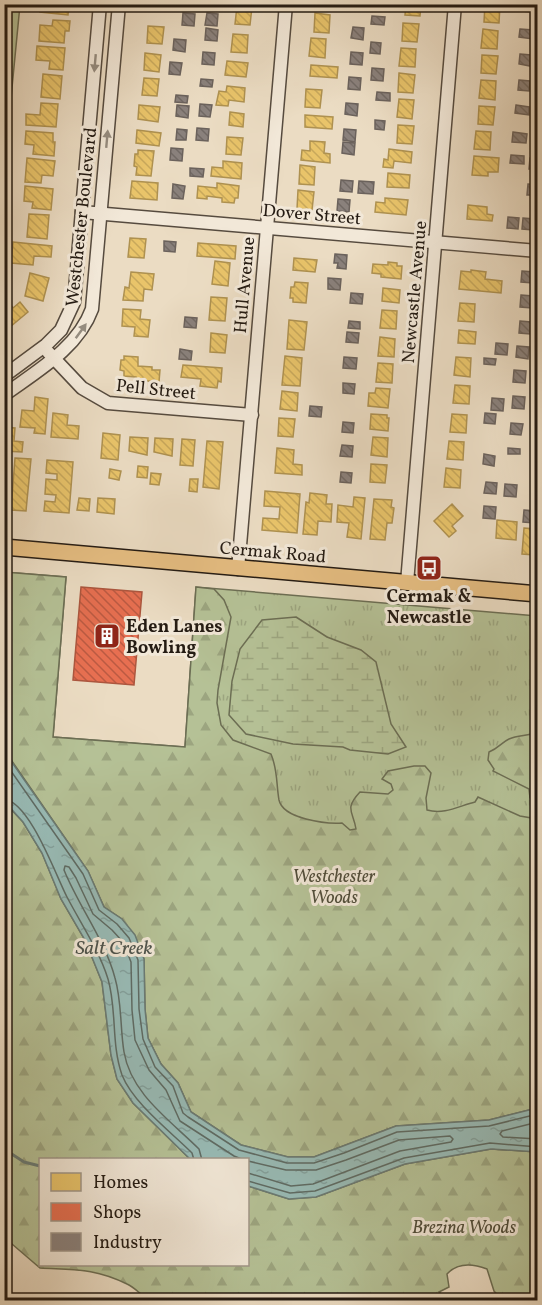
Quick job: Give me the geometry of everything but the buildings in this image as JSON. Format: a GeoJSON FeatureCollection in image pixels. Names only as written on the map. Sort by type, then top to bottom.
{"type":"FeatureCollection","features":[{"type":"Feature","properties":{"kind":"main road","name":"Cermak Road"},"geometry":{"type":"LineString","coordinates":[[4,547],[537,594]]}},
{"type":"Feature","properties":{"kind":"street","name":"Westchester Boulevard"},"geometry":{"type":"LineString","coordinates":[[4,376],[61,330],[74,302],[100,4]]}},
{"type":"Feature","properties":{"kind":"street","name":"Westchester Boulevard"},"geometry":{"type":"LineString","coordinates":[[4,395],[76,338],[87,323],[92,309],[119,4]]}},
{"type":"Feature","properties":{"kind":"street","name":"Hull Avenue"},"geometry":{"type":"LineString","coordinates":[[238,569],[285,4]]}},
{"type":"Feature","properties":{"kind":"street","name":"Newcastle Avenue"},"geometry":{"type":"LineString","coordinates":[[407,583],[455,4]]}},
{"type":"Feature","properties":{"kind":"street","name":"Dover Street"},"geometry":{"type":"LineString","coordinates":[[82,212],[537,251]]}},
{"type":"Feature","properties":{"kind":"street","name":"Pell Street"},"geometry":{"type":"LineString","coordinates":[[44,346],[82,388],[108,403],[252,415]]}},
{"type":"Feature","properties":{"kind":"green space"},"geometry":{"type":"Polygon","coordinates":[[[4,5],[20,5],[5,160],[4,5]]]}},
{"type":"Feature","properties":{"kind":"green space","name":"Westchester Woods"},"geometry":{"type":"Polygon","coordinates":[[[4,572],[66,577],[53,737],[185,747],[196,587],[537,616],[537,1108],[241,1145],[189,1111],[178,1083],[144,959],[5,751],[4,572]]]}},
{"type":"Feature","properties":{"kind":"green space","name":"Westchester Woods"},"geometry":{"type":"Polygon","coordinates":[[[4,572],[66,577],[53,737],[185,747],[196,587],[214,589],[224,600],[231,617],[218,690],[217,703],[221,725],[233,740],[271,754],[276,772],[279,800],[288,812],[306,819],[342,823],[350,830],[356,829],[351,806],[360,792],[388,794],[393,790],[391,784],[382,779],[388,771],[425,766],[431,773],[426,798],[427,810],[451,809],[475,802],[478,797],[520,816],[537,819],[537,1108],[489,1120],[396,1126],[314,1157],[288,1157],[241,1145],[191,1112],[178,1083],[161,1064],[148,1038],[144,959],[122,919],[104,907],[88,871],[5,751],[4,572]]]}},
{"type":"Feature","properties":{"kind":"green space"},"geometry":{"type":"Polygon","coordinates":[[[296,617],[327,637],[361,650],[376,662],[391,724],[406,747],[388,754],[350,750],[343,747],[293,744],[246,734],[229,715],[232,681],[240,649],[262,620],[296,617]]]}},
{"type":"Feature","properties":{"kind":"green space"},"geometry":{"type":"Polygon","coordinates":[[[537,732],[537,800],[530,798],[529,789],[493,771],[488,760],[489,752],[507,740],[537,732]]]}},
{"type":"Feature","properties":{"kind":"green space","name":"Brezina Woods"},"geometry":{"type":"Polygon","coordinates":[[[4,802],[23,822],[42,853],[61,899],[85,940],[102,982],[111,1055],[117,1079],[133,1103],[189,1158],[39,1158],[39,1266],[249,1266],[249,1186],[289,1199],[316,1197],[405,1164],[491,1149],[537,1152],[537,1300],[502,1300],[494,1291],[487,1269],[466,1265],[456,1267],[447,1274],[449,1287],[439,1292],[449,1300],[150,1300],[130,1286],[104,1275],[84,1271],[40,1268],[5,1240],[4,802]]]}},
{"type":"Feature","properties":{"kind":"water","name":"Salt Creek"},"geometry":{"type":"Polygon","coordinates":[[[4,751],[88,871],[104,907],[122,919],[135,935],[144,959],[148,1038],[161,1064],[178,1083],[191,1112],[241,1145],[288,1157],[314,1157],[396,1126],[489,1120],[537,1108],[537,1152],[491,1149],[405,1164],[316,1197],[289,1199],[249,1186],[249,1158],[189,1158],[133,1103],[117,1079],[111,1055],[102,982],[85,940],[61,899],[42,853],[23,822],[5,802],[4,751]]]}},
{"type":"Feature","properties":{"kind":"waterway"},"geometry":{"type":"LineString","coordinates":[[4,1149],[24,1162],[39,1166]]}},
{"type":"Feature","properties":{"kind":"place","name":"Cermak & Newcastle"},"geometry":{"type":"Point","coordinates":[429,568]}},
{"type":"Feature","properties":{"kind":"place","name":"Eden Lanes Bowling"},"geometry":{"type":"Point","coordinates":[107,636]}}]}
